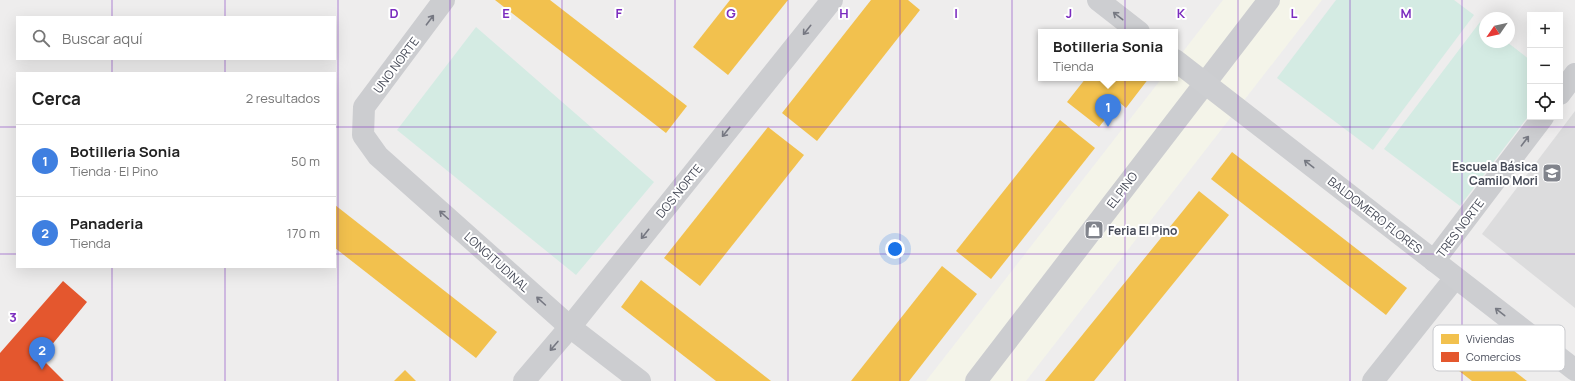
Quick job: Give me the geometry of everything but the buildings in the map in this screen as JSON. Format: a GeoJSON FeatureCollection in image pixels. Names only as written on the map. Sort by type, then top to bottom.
{"type":"FeatureCollection","features":[{"type":"Feature","properties":{"kind":"street","name":"UNO NORTE"},"geometry":{"type":"LineString","coordinates":[[363,135],[364,107],[444,0]]}},
{"type":"Feature","properties":{"kind":"street","name":"DOS NORTE"},"geometry":{"type":"LineString","coordinates":[[524,381],[570,327],[832,0]]}},
{"type":"Feature","properties":{"kind":"street"},"geometry":{"type":"LineString","coordinates":[[1098,0],[1135,29]]}},
{"type":"Feature","properties":{"kind":"street","name":"EL PINO"},"geometry":{"type":"LineString","coordinates":[[976,381],[1269,0]]}},
{"type":"Feature","properties":{"kind":"street","name":"BALDOMERO FLORES"},"geometry":{"type":"LineString","coordinates":[[1178,62],[1516,325]]}},
{"type":"Feature","properties":{"kind":"street"},"geometry":{"type":"LineString","coordinates":[[1563,90],[1575,74]]}},
{"type":"Feature","properties":{"kind":"street","name":"TRES NORTE"},"geometry":{"type":"LineString","coordinates":[[1434,261],[1541,120]]}},
{"type":"Feature","properties":{"kind":"street","name":"LONGITUDINAL"},"geometry":{"type":"LineString","coordinates":[[363,135],[378,156],[570,327],[640,381]]}},
{"type":"Feature","properties":{"kind":"street"},"geometry":{"type":"LineString","coordinates":[[1373,381],[1455,278]]}},
{"type":"Feature","properties":{"kind":"street","name":"BALDOMERO FLORES"},"geometry":{"type":"LineString","coordinates":[[1565,362],[1575,370]]}},
{"type":"Feature","properties":{"kind":"shaded area","name":"Feria El Pino"},"geometry":{"type":"Polygon","coordinates":[[[1223,0],[1322,0],[1026,381],[926,381],[1160,81],[1178,81],[1178,58],[1223,0]]]}},
{"type":"Feature","properties":{"kind":"shaded area","name":"Escuela Básica Camilo Mori"},"geometry":{"type":"Polygon","coordinates":[[[1575,111],[1575,308],[1482,234],[1575,111]]]}},
{"type":"Feature","properties":{"kind":"green space"},"geometry":{"type":"Polygon","coordinates":[[[1336,0],[1454,0],[1474,15],[1373,150],[1277,78],[1336,0]]]}},
{"type":"Feature","properties":{"kind":"green space"},"geometry":{"type":"Polygon","coordinates":[[[1479,23],[1479,48],[1515,48],[1527,58],[1527,118],[1460,206],[1384,149],[1479,23]]]}},
{"type":"Feature","properties":{"kind":"green space"},"geometry":{"type":"Polygon","coordinates":[[[476,27],[654,182],[576,275],[397,130],[476,27]]]}},
{"type":"Feature","properties":{"kind":"place","name":"Botilleria Sonia"},"geometry":{"type":"Point","coordinates":[1108,127]}},
{"type":"Feature","properties":{"kind":"place","name":"Escuela Básica Camilo Mori"},"geometry":{"type":"Point","coordinates":[1552,173]}},
{"type":"Feature","properties":{"kind":"place","name":"Feria El Pino"},"geometry":{"type":"Point","coordinates":[1094,230]}},
{"type":"Feature","properties":{"kind":"place","name":"Panaderia"},"geometry":{"type":"Point","coordinates":[42,370]}}]}
